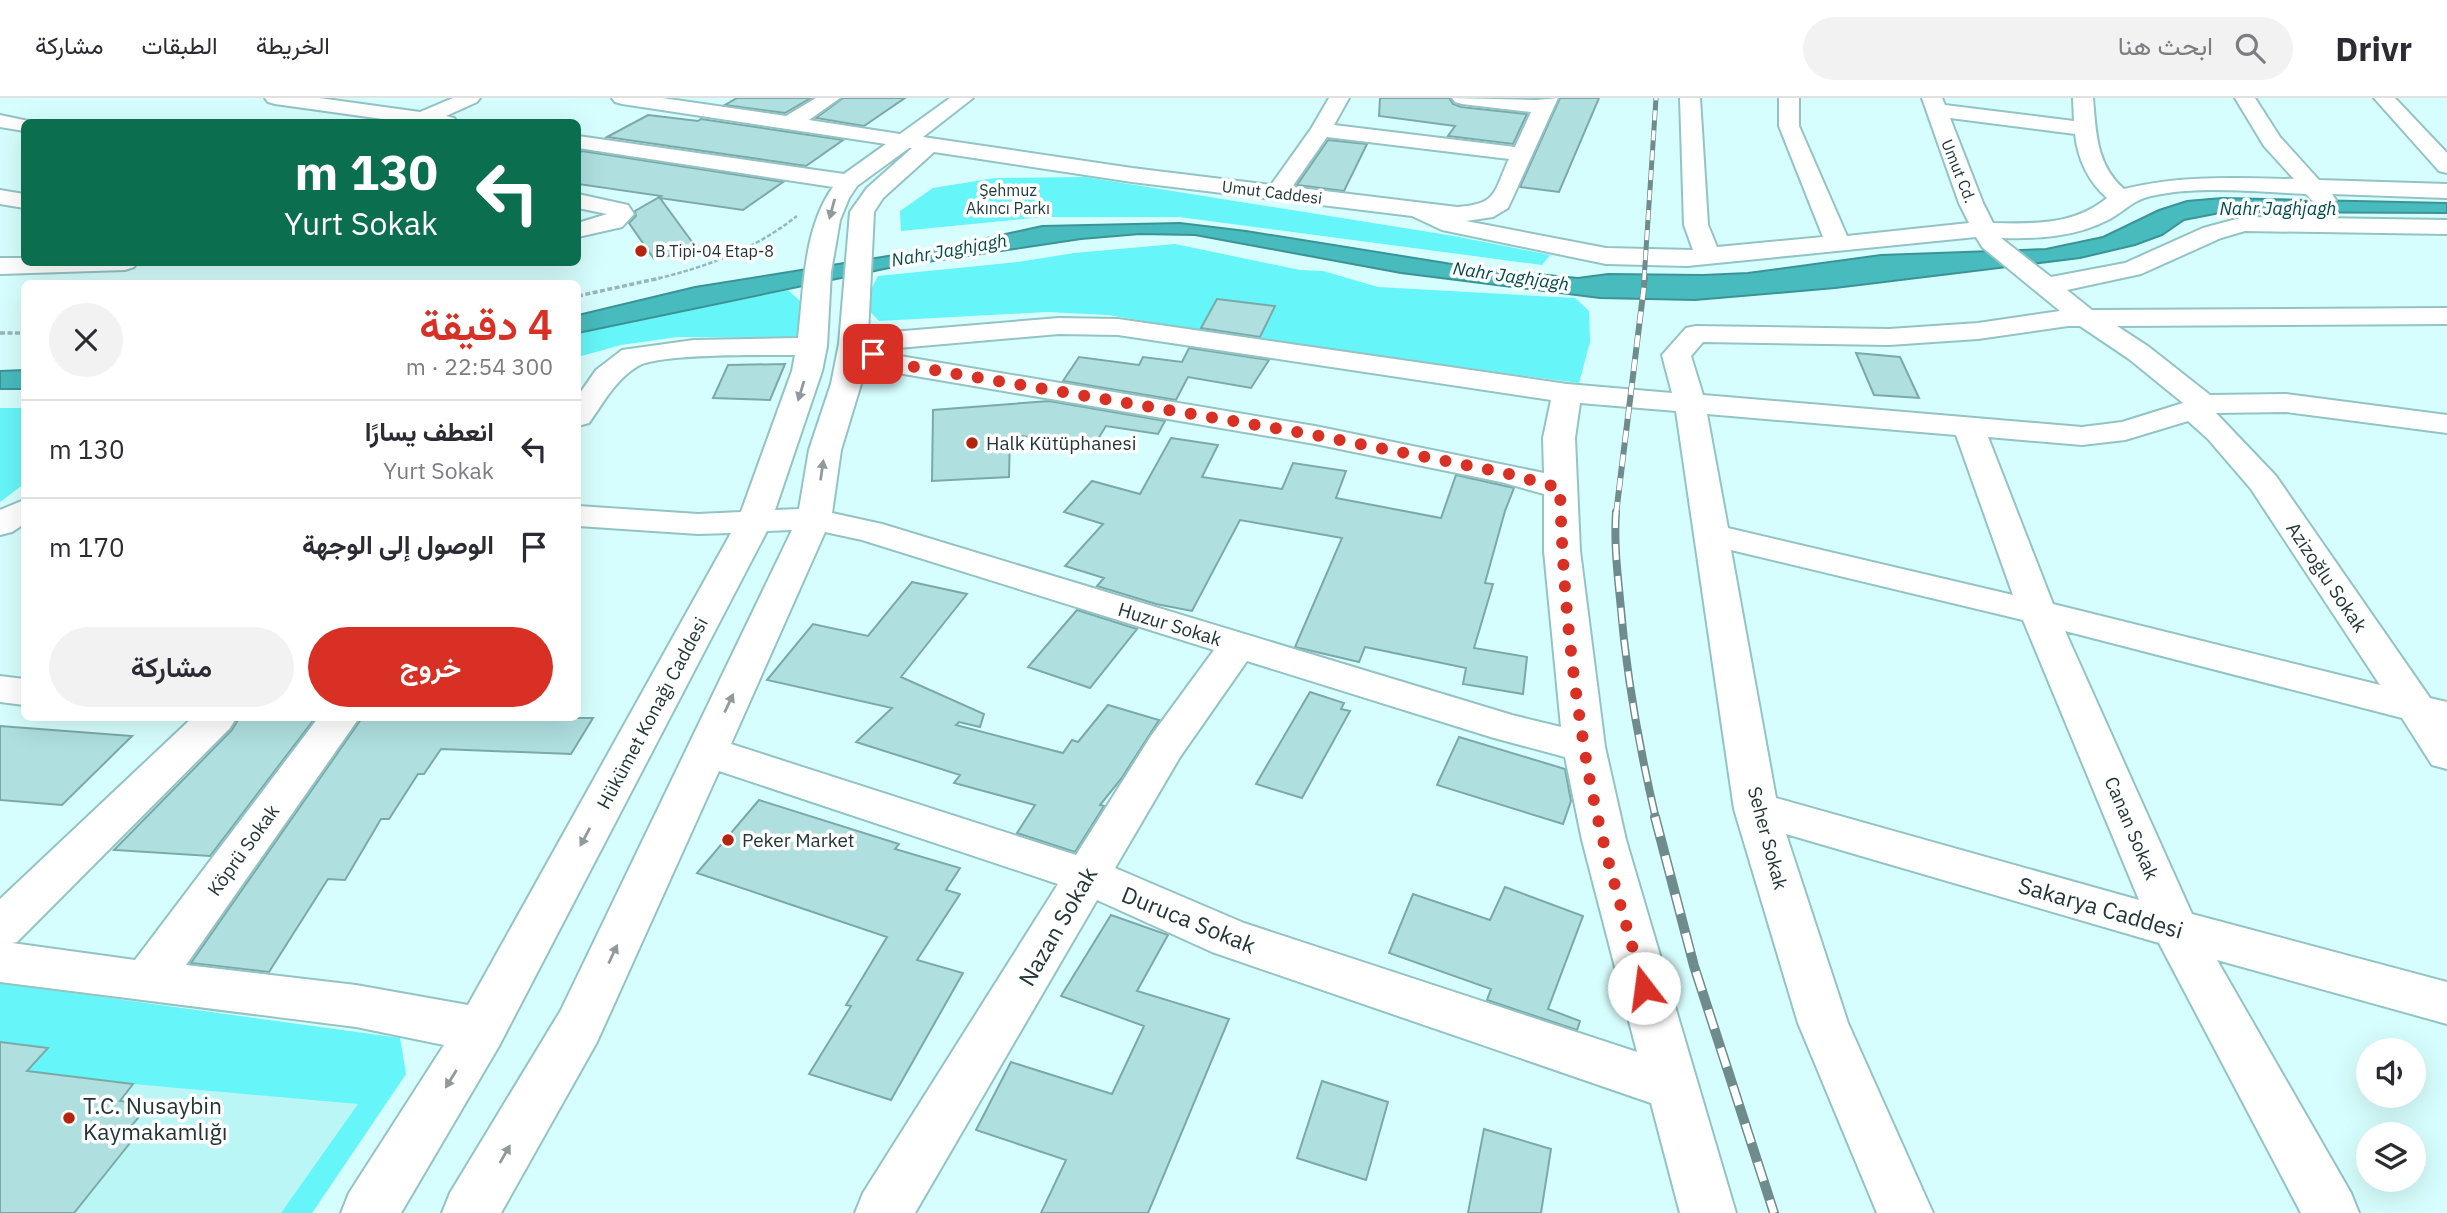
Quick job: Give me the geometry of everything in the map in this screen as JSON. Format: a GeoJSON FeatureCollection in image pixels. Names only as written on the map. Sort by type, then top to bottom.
{"type":"FeatureCollection","features":[{"type":"Feature","properties":{"kind":"street"},"geometry":{"type":"LineString","coordinates":[[275,98],[404,119]]}},
{"type":"Feature","properties":{"kind":"street"},"geometry":{"type":"LineString","coordinates":[[421,119],[470,98]]}},
{"type":"Feature","properties":{"kind":"street","name":"Umut Caddesi"},"geometry":{"type":"LineString","coordinates":[[622,98],[791,122],[927,146],[1457,214],[1485,212],[1500,203],[1546,102]]}},
{"type":"Feature","properties":{"kind":"street"},"geometry":{"type":"LineString","coordinates":[[791,122],[830,98]]}},
{"type":"Feature","properties":{"kind":"street"},"geometry":{"type":"LineString","coordinates":[[581,142],[842,180],[963,98]]}},
{"type":"Feature","properties":{"kind":"street"},"geometry":{"type":"LineString","coordinates":[[1278,193],[1321,130],[1339,98]]}},
{"type":"Feature","properties":{"kind":"street"},"geometry":{"type":"LineString","coordinates":[[1462,98],[1546,102]]}},
{"type":"Feature","properties":{"kind":"street"},"geometry":{"type":"LineString","coordinates":[[1690,98],[1696,225],[1707,255]]}},
{"type":"Feature","properties":{"kind":"street"},"geometry":{"type":"LineString","coordinates":[[1789,98],[1789,126],[1831,232],[1840,243]]}},
{"type":"Feature","properties":{"kind":"street"},"geometry":{"type":"LineString","coordinates":[[2083,98],[2088,155],[2105,186],[2122,199]]}},
{"type":"Feature","properties":{"kind":"street"},"geometry":{"type":"LineString","coordinates":[[2245,98],[2272,141],[2345,221]]}},
{"type":"Feature","properties":{"kind":"street"},"geometry":{"type":"LineString","coordinates":[[2384,98],[2447,166]]}},
{"type":"Feature","properties":{"kind":"street"},"geometry":{"type":"LineString","coordinates":[[1934,104],[2085,129]]}},
{"type":"Feature","properties":{"kind":"street","name":"Umut Cd."},"geometry":{"type":"LineString","coordinates":[[1934,104],[1971,203],[1989,236]]}},
{"type":"Feature","properties":{"kind":"street"},"geometry":{"type":"LineString","coordinates":[[0,121],[21,124]]}},
{"type":"Feature","properties":{"kind":"street"},"geometry":{"type":"LineString","coordinates":[[1321,130],[1522,154]]}},
{"type":"Feature","properties":{"kind":"street","name":"Hükümet Konağı Caddesi"},"geometry":{"type":"LineString","coordinates":[[369,1213],[481,1030],[754,523],[794,415],[833,345],[854,295],[862,212],[875,193],[927,146]]}},
{"type":"Feature","properties":{"kind":"street","name":"Hükümet Konağı Caddesi"},"geometry":{"type":"LineString","coordinates":[[470,1213],[579,1026],[814,519],[825,450],[846,384],[814,300],[834,201],[842,180]]}},
{"type":"Feature","properties":{"kind":"street"},"geometry":{"type":"LineString","coordinates":[[1419,210],[1442,223],[1606,256],[1687,258],[1840,243],[1989,236],[2073,227],[2105,212],[2122,199],[2154,188],[2221,184],[2315,191],[2447,191]]}},
{"type":"Feature","properties":{"kind":"street"},"geometry":{"type":"LineString","coordinates":[[0,197],[21,200]]}},
{"type":"Feature","properties":{"kind":"street"},"geometry":{"type":"LineString","coordinates":[[581,201],[609,206],[620,210],[622,214],[613,222],[581,229]]}},
{"type":"Feature","properties":{"kind":"street"},"geometry":{"type":"LineString","coordinates":[[2037,279],[2132,269],[2202,237],[2244,224],[2345,221],[2447,227]]}},
{"type":"Feature","properties":{"kind":"street","name":"Azizoğlu Sokak"},"geometry":{"type":"LineString","coordinates":[[1989,236],[2086,318],[2139,354],[2199,408],[2264,483],[2431,712],[2447,754]]}},
{"type":"Feature","properties":{"kind":"street"},"geometry":{"type":"LineString","coordinates":[[0,266],[21,265]]}},
{"type":"Feature","properties":{"kind":"street"},"geometry":{"type":"LineString","coordinates":[[2086,318],[2447,316]]}},
{"type":"Feature","properties":{"kind":"street","name":"Seher Sokak"},"geometry":{"type":"LineString","coordinates":[[1905,1213],[1823,1023],[1756,808],[1690,402],[1676,355],[1696,334],[1889,337],[1978,331],[2068,318],[2086,318]]}},
{"type":"Feature","properties":{"kind":"street"},"geometry":{"type":"LineString","coordinates":[[581,413],[606,376],[632,356],[694,348],[833,345],[1059,326],[1118,327],[1567,393],[2082,436],[2125,431],[2199,408],[2286,403],[2447,424]]}},
{"type":"Feature","properties":{"kind":"street"},"geometry":{"type":"LineString","coordinates":[[833,345],[892,363],[1315,435],[1505,473],[1560,488]]}},
{"type":"Feature","properties":{"kind":"street"},"geometry":{"type":"LineString","coordinates":[[1567,393],[1559,438],[1562,551],[1584,747],[1604,840],[1708,1213]]}},
{"type":"Feature","properties":{"kind":"street","name":"Canan Sokak"},"geometry":{"type":"LineString","coordinates":[[1968,426],[2038,612],[2175,929],[2331,1213]]}},
{"type":"Feature","properties":{"kind":"street"},"geometry":{"type":"LineString","coordinates":[[0,525],[21,512]]}},
{"type":"Feature","properties":{"kind":"street","name":"Huzur Sokak"},"geometry":{"type":"LineString","coordinates":[[581,516],[698,524],[814,519],[870,531],[1508,728],[1584,747]]}},
{"type":"Feature","properties":{"kind":"street"},"geometry":{"type":"LineString","coordinates":[[1713,535],[2038,612],[2431,712]]}},
{"type":"Feature","properties":{"kind":"street","name":"Nazan Sokak"},"geometry":{"type":"LineString","coordinates":[[890,1212],[1087,876],[1214,676],[1240,645]]}},
{"type":"Feature","properties":{"kind":"street"},"geometry":{"type":"LineString","coordinates":[[0,689],[21,692]]}},
{"type":"Feature","properties":{"kind":"street"},"geometry":{"type":"LineString","coordinates":[[0,928],[213,721]]}},
{"type":"Feature","properties":{"kind":"street","name":"Köprü Sokak"},"geometry":{"type":"LineString","coordinates":[[147,982],[337,721]]}},
{"type":"Feature","properties":{"kind":"street","name":"Duruca Sokak"},"geometry":{"type":"LineString","coordinates":[[706,751],[1087,876],[1229,938],[1672,1087]]}},
{"type":"Feature","properties":{"kind":"street","name":"Sakarya Caddesi"},"geometry":{"type":"LineString","coordinates":[[1756,808],[2175,929],[2447,1003]]}},
{"type":"Feature","properties":{"kind":"street"},"geometry":{"type":"LineString","coordinates":[[0,962],[356,1006],[481,1030]]}},
{"type":"Feature","properties":{"kind":"path"},"geometry":{"type":"LineString","coordinates":[[581,295],[723,260],[742,252],[790,222],[842,180]]}},
{"type":"Feature","properties":{"kind":"path"},"geometry":{"type":"LineString","coordinates":[[0,334],[21,333]]}},
{"type":"Feature","properties":{"kind":"shaded area"},"geometry":{"type":"Polygon","coordinates":[[[0,983],[400,1038],[406,1074],[312,1213],[0,1213],[0,983]]]}},
{"type":"Feature","properties":{"kind":"green space","name":"Şehmuz Akıncı Parkı"},"geometry":{"type":"Polygon","coordinates":[[[1085,177],[1454,236],[1550,255],[1542,265],[1179,217],[1043,217],[901,231],[900,211],[933,188],[995,178],[1085,177]]]}},
{"type":"Feature","properties":{"kind":"green space"},"geometry":{"type":"Polygon","coordinates":[[[1175,244],[1300,270],[1323,271],[1378,287],[1575,298],[1589,311],[1590,342],[1579,383],[1277,343],[1108,315],[1047,312],[879,321],[863,304],[878,276],[1175,244]]]}},
{"type":"Feature","properties":{"kind":"green space"},"geometry":{"type":"Polygon","coordinates":[[[788,290],[800,301],[800,338],[678,337],[621,345],[581,356],[581,332],[788,290]]]}},
{"type":"Feature","properties":{"kind":"green space"},"geometry":{"type":"Polygon","coordinates":[[[0,408],[21,408],[21,486],[0,502],[0,408]]]}},
{"type":"Feature","properties":{"kind":"green space"},"geometry":{"type":"Polygon","coordinates":[[[0,983],[400,1038],[406,1074],[312,1213],[281,1213],[358,1104],[133,1084],[48,1073],[34,1091],[12,1088],[47,1049],[0,1042],[0,983]]]}},
{"type":"Feature","properties":{"kind":"water","name":"Nahr Jaghjagh"},"geometry":{"type":"Polygon","coordinates":[[[2222,198],[2447,203],[2447,213],[2225,212],[2184,220],[2162,235],[2135,245],[2080,258],[1835,288],[1695,300],[1600,298],[1401,273],[1195,235],[1140,234],[1081,239],[894,267],[581,332],[581,314],[695,287],[950,246],[1042,226],[1180,223],[1477,268],[1578,278],[1608,274],[1748,273],[1881,255],[2046,249],[2103,237],[2159,210],[2187,201],[2222,198]]]}},
{"type":"Feature","properties":{"kind":"water"},"geometry":{"type":"Polygon","coordinates":[[[21,370],[21,389],[0,389],[0,371],[21,370]]]}},
{"type":"Feature","properties":{"kind":"building"},"geometry":{"type":"Polygon","coordinates":[[[737,98],[811,98],[785,113],[725,105],[737,98]]]}},
{"type":"Feature","properties":{"kind":"building"},"geometry":{"type":"Polygon","coordinates":[[[843,98],[905,98],[864,126],[816,118],[843,98]]]}},
{"type":"Feature","properties":{"kind":"building"},"geometry":{"type":"Polygon","coordinates":[[[1380,98],[1449,98],[1453,104],[1461,107],[1527,114],[1513,144],[1448,136],[1455,126],[1379,116],[1380,98]]]}},
{"type":"Feature","properties":{"kind":"building"},"geometry":{"type":"Polygon","coordinates":[[[1560,98],[1599,98],[1559,192],[1520,187],[1560,98]]]}},
{"type":"Feature","properties":{"kind":"building"},"geometry":{"type":"Polygon","coordinates":[[[648,115],[698,121],[701,119],[843,140],[806,166],[607,137],[648,115]]]}},
{"type":"Feature","properties":{"kind":"building"},"geometry":{"type":"Polygon","coordinates":[[[1328,140],[1367,144],[1344,191],[1297,185],[1328,140]]]}},
{"type":"Feature","properties":{"kind":"building"},"geometry":{"type":"Polygon","coordinates":[[[581,152],[783,182],[743,210],[660,198],[698,250],[654,259],[629,223],[636,216],[635,211],[661,196],[581,184],[581,152]]]}},
{"type":"Feature","properties":{"kind":"building"},"geometry":{"type":"Polygon","coordinates":[[[1217,299],[1275,306],[1260,337],[1201,328],[1217,299]]]}},
{"type":"Feature","properties":{"kind":"building"},"geometry":{"type":"Polygon","coordinates":[[[1189,348],[1269,360],[1251,388],[1188,377],[1176,400],[1063,381],[1079,357],[1139,365],[1143,357],[1182,362],[1189,348]]]}},
{"type":"Feature","properties":{"kind":"building"},"geometry":{"type":"Polygon","coordinates":[[[1856,353],[1900,357],[1919,398],[1874,395],[1856,353]]]}},
{"type":"Feature","properties":{"kind":"building"},"geometry":{"type":"Polygon","coordinates":[[[785,364],[770,400],[713,398],[728,365],[785,364]]]}},
{"type":"Feature","properties":{"kind":"building"},"geometry":{"type":"Polygon","coordinates":[[[1049,401],[1165,421],[1158,434],[1106,426],[1093,447],[1010,434],[1009,477],[932,481],[933,410],[1049,401]]]}},
{"type":"Feature","properties":{"kind":"building"},"geometry":{"type":"Polygon","coordinates":[[[1171,438],[1218,445],[1202,477],[1282,489],[1293,463],[1346,471],[1336,498],[1441,518],[1456,475],[1514,488],[1485,583],[1493,584],[1474,648],[1527,657],[1523,694],[1463,684],[1466,668],[1365,647],[1359,662],[1295,647],[1342,538],[1240,520],[1192,611],[1156,604],[1097,586],[1104,578],[1065,566],[1103,524],[1064,512],[1092,481],[1140,494],[1171,438]]]}},
{"type":"Feature","properties":{"kind":"building"},"geometry":{"type":"Polygon","coordinates":[[[912,582],[967,594],[901,677],[984,714],[980,727],[959,722],[956,725],[1063,753],[1072,740],[1078,742],[1108,705],[1159,720],[1121,779],[1100,805],[1104,806],[1075,852],[1017,833],[1035,805],[954,783],[960,775],[856,742],[892,708],[767,680],[813,624],[868,636],[912,582]]]}},
{"type":"Feature","properties":{"kind":"building"},"geometry":{"type":"Polygon","coordinates":[[[1077,610],[1137,629],[1090,688],[1028,667],[1077,610]]]}},
{"type":"Feature","properties":{"kind":"building"},"geometry":{"type":"Polygon","coordinates":[[[1310,692],[1344,703],[1341,709],[1350,711],[1302,798],[1256,784],[1310,692]]]}},
{"type":"Feature","properties":{"kind":"building"},"geometry":{"type":"Polygon","coordinates":[[[581,718],[593,718],[571,754],[441,749],[424,774],[418,774],[389,819],[381,819],[345,880],[328,879],[269,972],[191,963],[360,721],[581,721],[581,718]]]}},
{"type":"Feature","properties":{"kind":"building"},"geometry":{"type":"Polygon","coordinates":[[[237,721],[313,721],[210,856],[114,850],[232,730],[237,721]]]}},
{"type":"Feature","properties":{"kind":"building"},"geometry":{"type":"Polygon","coordinates":[[[0,726],[132,736],[62,805],[0,800],[0,726]]]}},
{"type":"Feature","properties":{"kind":"building"},"geometry":{"type":"Polygon","coordinates":[[[1459,737],[1565,769],[1571,801],[1563,824],[1437,785],[1459,737]]]}},
{"type":"Feature","properties":{"kind":"building"},"geometry":{"type":"Polygon","coordinates":[[[759,800],[899,844],[895,849],[960,868],[946,890],[960,894],[917,960],[963,973],[891,1100],[809,1074],[851,1006],[846,1005],[887,937],[697,873],[759,800]]]}},
{"type":"Feature","properties":{"kind":"building"},"geometry":{"type":"Polygon","coordinates":[[[1505,887],[1583,916],[1548,1009],[1580,1021],[1577,1030],[1487,1000],[1491,989],[1389,953],[1413,894],[1490,920],[1505,887]]]}},
{"type":"Feature","properties":{"kind":"building"},"geometry":{"type":"Polygon","coordinates":[[[1111,915],[1168,935],[1137,991],[1229,1019],[1148,1213],[1041,1213],[1066,1160],[976,1130],[1011,1062],[1112,1094],[1144,1026],[1061,996],[1111,915]]]}},
{"type":"Feature","properties":{"kind":"building","name":"T.C. Nusaybin Kaymakamlığı"},"geometry":{"type":"Polygon","coordinates":[[[0,1042],[48,1048],[27,1071],[133,1084],[120,1101],[149,1105],[127,1131],[138,1133],[74,1213],[0,1213],[0,1042]]]}},
{"type":"Feature","properties":{"kind":"building"},"geometry":{"type":"Polygon","coordinates":[[[1322,1081],[1388,1102],[1366,1180],[1297,1158],[1322,1081]]]}},
{"type":"Feature","properties":{"kind":"building"},"geometry":{"type":"Polygon","coordinates":[[[1484,1129],[1551,1149],[1541,1213],[1468,1213],[1484,1129]]]}},
{"type":"Feature","properties":{"kind":"railway"},"geometry":{"type":"LineString","coordinates":[[1644,280],[1656,98]]}},
{"type":"Feature","properties":{"kind":"railway"},"geometry":{"type":"LineString","coordinates":[[1616,514],[1645,278]]}},
{"type":"Feature","properties":{"kind":"railway"},"geometry":{"type":"LineString","coordinates":[[1616,512],[1616,556],[1626,654],[1656,819]]}},
{"type":"Feature","properties":{"kind":"railway"},"geometry":{"type":"LineString","coordinates":[[1655,817],[1694,966],[1774,1213]]}},
{"type":"Feature","properties":{"kind":"place","name":"B Tipi-04 Etap-8"},"geometry":{"type":"Point","coordinates":[641,251]}},
{"type":"Feature","properties":{"kind":"place","name":"Halk Kütüphanesi"},"geometry":{"type":"Point","coordinates":[972,443]}},
{"type":"Feature","properties":{"kind":"place","name":"Peker Market"},"geometry":{"type":"Point","coordinates":[728,840]}},
{"type":"Feature","properties":{"kind":"place","name":"T.C. Nusaybin Kaymakamlığı"},"geometry":{"type":"Point","coordinates":[69,1118]}},
{"type":"Feature","properties":{"kind":"route"},"geometry":{"type":"LineString","coordinates":[[873,354],[892,363],[1315,435],[1505,473],[1560,488],[1562,551],[1584,747],[1604,840],[1644,988]]}}]}
